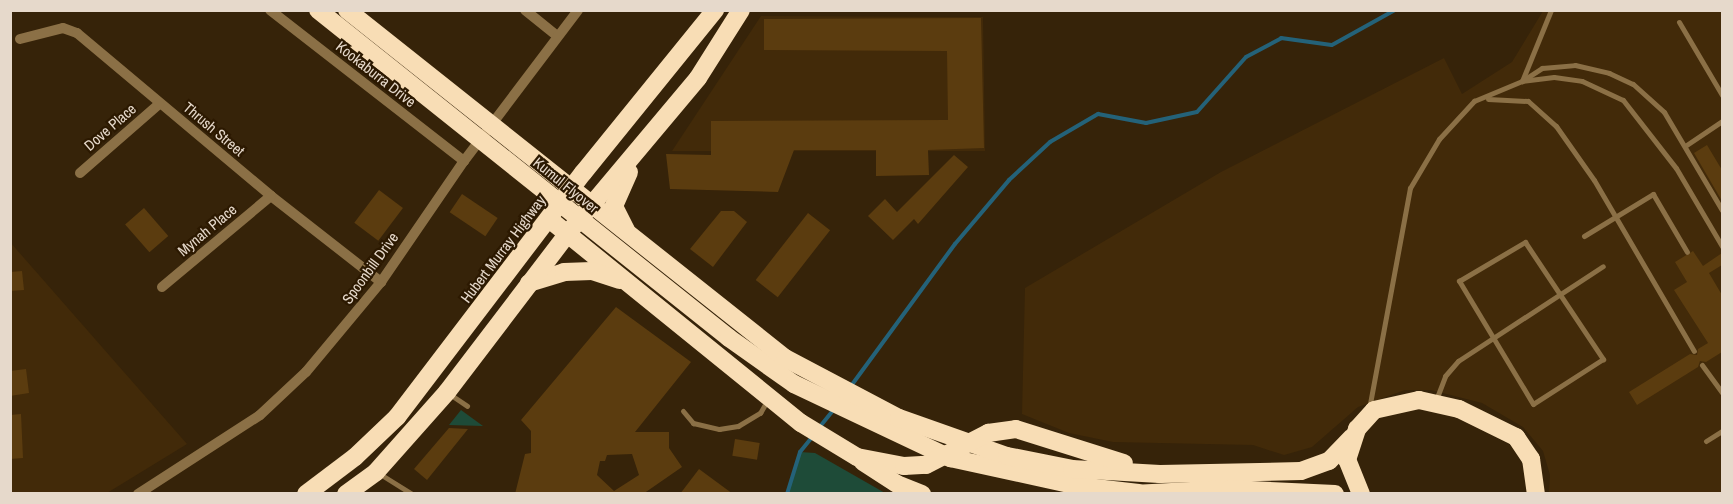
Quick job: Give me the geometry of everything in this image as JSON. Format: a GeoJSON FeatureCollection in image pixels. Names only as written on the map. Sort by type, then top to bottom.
{"type":"FeatureCollection","features":[{"type":"Feature","properties":{"kind":"highway","name":"Kumul Flyover"},"geometry":{"type":"LineString","coordinates":[[318,10],[729,338],[794,384],[950,458],[1053,473]]}},
{"type":"Feature","properties":{"kind":"highway","name":"Kumul Flyover"},"geometry":{"type":"LineString","coordinates":[[347,10],[717,306],[814,376],[946,437],[1053,473]]}},
{"type":"Feature","properties":{"kind":"highway","name":"Hubert Murray Highway"},"geometry":{"type":"LineString","coordinates":[[306,494],[355,457],[397,417],[549,219],[715,10]]}},
{"type":"Feature","properties":{"kind":"highway"},"geometry":{"type":"LineString","coordinates":[[346,494],[376,472],[447,392],[568,234],[698,78],[741,10]]}},
{"type":"Feature","properties":{"kind":"highway"},"geometry":{"type":"LineString","coordinates":[[668,112],[621,182],[614,206],[645,264],[770,396]]}},
{"type":"Feature","properties":{"kind":"highway"},"geometry":{"type":"LineString","coordinates":[[549,219],[801,423],[897,484],[922,494]]}},
{"type":"Feature","properties":{"kind":"highway"},"geometry":{"type":"LineString","coordinates":[[530,283],[564,272],[591,271],[604,273],[640,291]]}},
{"type":"Feature","properties":{"kind":"highway"},"geometry":{"type":"LineString","coordinates":[[1053,473],[1160,474],[1301,471],[1329,461],[1352,437],[1367,416],[1395,403],[1436,401],[1480,417],[1516,437],[1531,459],[1536,494]]}},
{"type":"Feature","properties":{"kind":"highway"},"geometry":{"type":"LineString","coordinates":[[852,454],[904,466],[926,465],[988,433],[1016,429],[1160,474]]}},
{"type":"Feature","properties":{"kind":"highway"},"geometry":{"type":"LineString","coordinates":[[1352,437],[1347,460],[1361,494]]}},
{"type":"Feature","properties":{"kind":"highway"},"geometry":{"type":"LineString","coordinates":[[1053,473],[1136,493],[1230,489],[1335,494]]}},
{"type":"Feature","properties":{"kind":"street","name":"Kookaburra Drive"},"geometry":{"type":"LineString","coordinates":[[270,10],[464,160]]}},
{"type":"Feature","properties":{"kind":"street"},"geometry":{"type":"LineString","coordinates":[[525,10],[556,35]]}},
{"type":"Feature","properties":{"kind":"street","name":"Spoonbill Drive"},"geometry":{"type":"LineString","coordinates":[[138,494],[260,415],[287,392],[381,282],[464,160],[556,35],[578,10]]}},
{"type":"Feature","properties":{"kind":"street","name":"Thrush Street"},"geometry":{"type":"LineString","coordinates":[[20,39],[63,28],[77,33],[271,196],[381,282]]}},
{"type":"Feature","properties":{"kind":"street","name":"Dove Place"},"geometry":{"type":"LineString","coordinates":[[80,173],[159,104]]}},
{"type":"Feature","properties":{"kind":"street","name":"Mynah Place"},"geometry":{"type":"LineString","coordinates":[[162,287],[271,196]]}},
{"type":"Feature","properties":{"kind":"lane"},"geometry":{"type":"LineString","coordinates":[[1522,81],[1551,10]]}},
{"type":"Feature","properties":{"kind":"lane"},"geometry":{"type":"LineString","coordinates":[[1679,22],[1722,95]]}},
{"type":"Feature","properties":{"kind":"lane"},"geometry":{"type":"LineString","coordinates":[[1367,416],[1410,188],[1439,139],[1474,102],[1522,81],[1542,68],[1575,65],[1609,73],[1633,84],[1650,98],[1685,146],[1722,210]]}},
{"type":"Feature","properties":{"kind":"lane"},"geometry":{"type":"LineString","coordinates":[[1522,81],[1554,77],[1582,81],[1623,100],[1676,168],[1722,246]]}},
{"type":"Feature","properties":{"kind":"lane"},"geometry":{"type":"LineString","coordinates":[[1474,102],[1516,97],[1542,111],[1594,180],[1694,351]]}},
{"type":"Feature","properties":{"kind":"lane"},"geometry":{"type":"LineString","coordinates":[[1685,146],[1722,121]]}},
{"type":"Feature","properties":{"kind":"lane"},"geometry":{"type":"LineString","coordinates":[[1584,236],[1653,194],[1687,252]]}},
{"type":"Feature","properties":{"kind":"lane"},"geometry":{"type":"LineString","coordinates":[[1525,242],[1559,293],[1603,359],[1533,404],[1459,280],[1525,242]]}},
{"type":"Feature","properties":{"kind":"lane"},"geometry":{"type":"LineString","coordinates":[[1436,401],[1450,368],[1559,293],[1603,266]]}},
{"type":"Feature","properties":{"kind":"lane"},"geometry":{"type":"LineString","coordinates":[[1702,365],[1722,393]]}},
{"type":"Feature","properties":{"kind":"lane"},"geometry":{"type":"LineString","coordinates":[[447,392],[466,406]]}},
{"type":"Feature","properties":{"kind":"lane"},"geometry":{"type":"LineString","coordinates":[[683,411],[693,423],[719,429],[738,426],[760,412],[770,396]]}},
{"type":"Feature","properties":{"kind":"lane"},"geometry":{"type":"LineString","coordinates":[[1706,441],[1722,430]]}},
{"type":"Feature","properties":{"kind":"lane"},"geometry":{"type":"LineString","coordinates":[[376,472],[412,494]]}},
{"type":"Feature","properties":{"kind":"shaded area"},"geometry":{"type":"Polygon","coordinates":[[[1543,11],[1722,11],[1722,493],[1549,493],[1550,475],[1543,451],[1523,427],[1482,403],[1431,390],[1405,390],[1358,407],[1312,447],[1284,455],[1253,445],[1113,442],[1069,433],[1022,414],[1025,288],[1221,172],[1444,58],[1462,94],[1512,62],[1543,11]]]}},
{"type":"Feature","properties":{"kind":"shaded area"},"geometry":{"type":"Polygon","coordinates":[[[761,16],[983,17],[985,151],[672,151],[761,16]]]}},
{"type":"Feature","properties":{"kind":"shaded area"},"geometry":{"type":"Polygon","coordinates":[[[10,242],[187,444],[107,493],[11,493],[10,242]]]}},
{"type":"Feature","properties":{"kind":"green space"},"geometry":{"type":"Polygon","coordinates":[[[461,410],[483,426],[449,425],[461,410]]]}},
{"type":"Feature","properties":{"kind":"green space"},"geometry":{"type":"Polygon","coordinates":[[[800,452],[815,453],[885,493],[787,493],[800,452]]]}},
{"type":"Feature","properties":{"kind":"building"},"geometry":{"type":"Polygon","coordinates":[[[981,18],[984,148],[928,150],[929,175],[876,176],[876,150],[794,150],[778,192],[670,189],[666,154],[711,155],[711,121],[948,120],[947,51],[764,50],[764,19],[981,18]]]}},
{"type":"Feature","properties":{"kind":"building"},"geometry":{"type":"Polygon","coordinates":[[[1707,145],[1722,170],[1722,201],[1694,153],[1707,145]]]}},
{"type":"Feature","properties":{"kind":"building"},"geometry":{"type":"Polygon","coordinates":[[[954,155],[968,167],[918,224],[914,219],[893,240],[868,216],[885,199],[897,212],[954,155]]]}},
{"type":"Feature","properties":{"kind":"building"},"geometry":{"type":"Polygon","coordinates":[[[379,190],[403,208],[378,241],[354,223],[379,190]]]}},
{"type":"Feature","properties":{"kind":"building"},"geometry":{"type":"Polygon","coordinates":[[[462,194],[498,218],[485,236],[450,212],[462,194]]]}},
{"type":"Feature","properties":{"kind":"building"},"geometry":{"type":"Polygon","coordinates":[[[144,208],[168,236],[149,252],[125,224],[144,208]]]}},
{"type":"Feature","properties":{"kind":"building"},"geometry":{"type":"Polygon","coordinates":[[[721,211],[734,211],[747,222],[713,267],[690,249],[721,211]]]}},
{"type":"Feature","properties":{"kind":"building"},"geometry":{"type":"Polygon","coordinates":[[[808,213],[830,230],[778,297],[756,280],[808,213]]]}},
{"type":"Feature","properties":{"kind":"building"},"geometry":{"type":"Polygon","coordinates":[[[1693,251],[1703,266],[1722,253],[1722,265],[1709,273],[1722,295],[1722,352],[1706,362],[1700,361],[1698,367],[1637,405],[1629,392],[1690,354],[1697,355],[1698,349],[1708,343],[1674,290],[1687,282],[1675,262],[1693,251]]]}},
{"type":"Feature","properties":{"kind":"building"},"geometry":{"type":"Polygon","coordinates":[[[22,271],[24,290],[10,291],[10,272],[22,271]]]}},
{"type":"Feature","properties":{"kind":"building"},"geometry":{"type":"Polygon","coordinates":[[[616,307],[691,362],[635,432],[669,432],[669,448],[682,467],[643,494],[515,494],[525,454],[531,453],[531,431],[521,420],[616,307]],[[632,454],[607,455],[605,461],[600,461],[597,475],[614,491],[639,475],[632,454]]]}},
{"type":"Feature","properties":{"kind":"building"},"geometry":{"type":"Polygon","coordinates":[[[26,369],[29,393],[10,396],[10,371],[26,369]]]}},
{"type":"Feature","properties":{"kind":"building"},"geometry":{"type":"Polygon","coordinates":[[[21,414],[23,458],[10,459],[10,415],[21,414]]]}},
{"type":"Feature","properties":{"kind":"building"},"geometry":{"type":"Polygon","coordinates":[[[449,428],[468,429],[427,480],[414,469],[449,428]]]}},
{"type":"Feature","properties":{"kind":"building"},"geometry":{"type":"Polygon","coordinates":[[[735,439],[760,443],[757,460],[732,456],[735,439]]]}},
{"type":"Feature","properties":{"kind":"building"},"geometry":{"type":"Polygon","coordinates":[[[699,469],[733,494],[680,494],[699,469]]]}},
{"type":"Feature","properties":{"kind":"waterway"},"geometry":{"type":"LineString","coordinates":[[851,386],[955,244],[1009,180],[1050,142],[1098,114],[1146,123],[1197,112],[1246,57],[1281,38],[1332,45],[1395,10]]}},
{"type":"Feature","properties":{"kind":"waterway"},"geometry":{"type":"LineString","coordinates":[[818,429],[834,409]]}},
{"type":"Feature","properties":{"kind":"waterway"},"geometry":{"type":"LineString","coordinates":[[787,494],[800,452],[812,437]]}}]}
